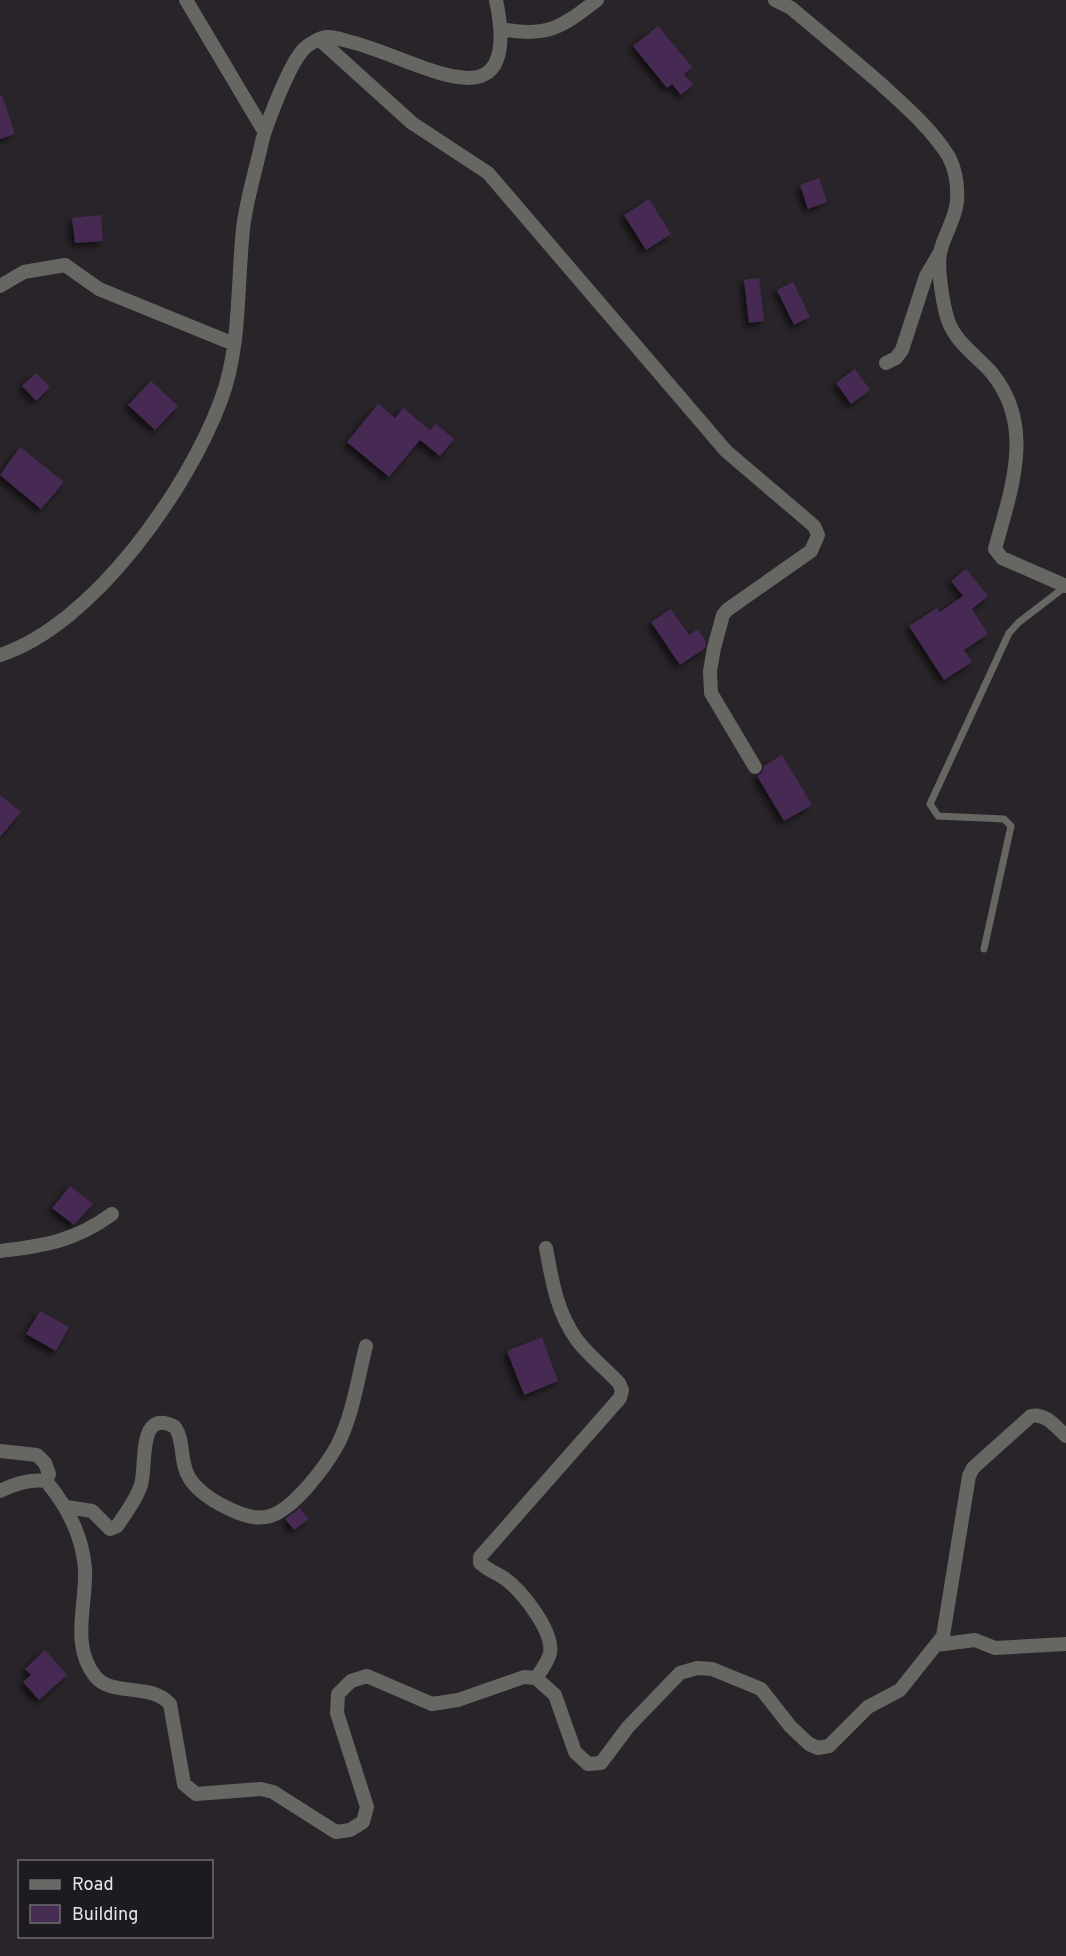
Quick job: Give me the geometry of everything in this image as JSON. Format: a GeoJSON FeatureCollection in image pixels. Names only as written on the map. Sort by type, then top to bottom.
{"type":"FeatureCollection","features":[{"type":"Feature","properties":{"kind":"street"},"geometry":{"type":"LineString","coordinates":[[186,0],[264,131]]}},
{"type":"Feature","properties":{"kind":"street"},"geometry":{"type":"LineString","coordinates":[[0,655],[22,648],[61,622],[107,581],[168,505],[221,400],[234,344],[244,225],[264,131],[299,55],[327,36],[378,49],[447,76],[476,80],[490,72],[500,58],[502,29],[496,0]]}},
{"type":"Feature","properties":{"kind":"street"},"geometry":{"type":"LineString","coordinates":[[502,29],[525,33],[546,31],[597,0]]}},
{"type":"Feature","properties":{"kind":"street"},"geometry":{"type":"LineString","coordinates":[[775,0],[791,8],[927,127],[949,158],[957,177],[954,220],[926,276],[902,350],[896,358],[886,363]]}},
{"type":"Feature","properties":{"kind":"street"},"geometry":{"type":"LineString","coordinates":[[320,39],[412,123],[488,173],[726,451],[814,526],[818,535],[811,551],[727,610],[723,615],[714,648],[710,671],[711,693],[755,767]]}},
{"type":"Feature","properties":{"kind":"street"},"geometry":{"type":"LineString","coordinates":[[939,254],[944,307],[954,334],[991,372],[1004,390],[1012,410],[1018,452],[995,549],[1002,558],[1066,586]]}},
{"type":"Feature","properties":{"kind":"street"},"geometry":{"type":"LineString","coordinates":[[0,286],[24,272],[65,265],[99,289],[234,344]]}},
{"type":"Feature","properties":{"kind":"street"},"geometry":{"type":"LineString","coordinates":[[0,1251],[61,1242],[95,1227],[112,1214]]}},
{"type":"Feature","properties":{"kind":"street"},"geometry":{"type":"LineString","coordinates":[[536,1678],[550,1652],[545,1629],[523,1597],[506,1579],[486,1569],[480,1563],[480,1557],[620,1398],[622,1390],[619,1383],[578,1341],[564,1318],[553,1288],[546,1248]]}},
{"type":"Feature","properties":{"kind":"street"},"geometry":{"type":"LineString","coordinates":[[67,1507],[92,1511],[110,1529],[117,1526],[141,1486],[145,1465],[146,1435],[154,1425],[161,1423],[175,1427],[179,1432],[184,1468],[189,1479],[206,1495],[245,1515],[260,1518],[276,1514],[315,1478],[338,1444],[347,1420],[366,1346]]}},
{"type":"Feature","properties":{"kind":"street"},"geometry":{"type":"LineString","coordinates":[[46,1481],[67,1507],[85,1566],[81,1640],[88,1666],[95,1677],[105,1684],[152,1692],[162,1696],[170,1704],[184,1784],[196,1794],[261,1789],[273,1792],[336,1832],[350,1830],[363,1822],[367,1807],[337,1713],[338,1694],[351,1681],[368,1676],[432,1704],[458,1700],[524,1677],[536,1678],[555,1695],[575,1752],[588,1764],[601,1763],[628,1727],[680,1673],[697,1668],[712,1669],[761,1689],[790,1726],[809,1744],[819,1748],[829,1746],[868,1707],[900,1690],[943,1636],[969,1476],[973,1467],[1031,1416],[1039,1414],[1066,1436]]}},
{"type":"Feature","properties":{"kind":"street"},"geometry":{"type":"LineString","coordinates":[[0,1451],[37,1455],[47,1467],[49,1474],[46,1481]]}},
{"type":"Feature","properties":{"kind":"street"},"geometry":{"type":"LineString","coordinates":[[0,1491],[17,1484],[46,1481]]}},
{"type":"Feature","properties":{"kind":"street"},"geometry":{"type":"LineString","coordinates":[[936,1645],[975,1640],[995,1648],[1066,1644]]}},
{"type":"Feature","properties":{"kind":"lane"},"geometry":{"type":"LineString","coordinates":[[984,949],[1011,826],[1004,819],[938,816],[930,804],[1009,633],[1066,586]]}},
{"type":"Feature","properties":{"kind":"building"},"geometry":{"type":"Polygon","coordinates":[[[658,26],[692,67],[684,74],[693,85],[681,95],[672,84],[667,88],[633,46],[658,26]]]}},
{"type":"Feature","properties":{"kind":"building"},"geometry":{"type":"Polygon","coordinates":[[[0,96],[2,96],[15,134],[0,139],[0,96]]]}},
{"type":"Feature","properties":{"kind":"building"},"geometry":{"type":"Polygon","coordinates":[[[819,178],[827,202],[808,209],[800,185],[819,178]]]}},
{"type":"Feature","properties":{"kind":"building"},"geometry":{"type":"Polygon","coordinates":[[[649,199],[671,234],[646,250],[624,215],[649,199]]]}},
{"type":"Feature","properties":{"kind":"building"},"geometry":{"type":"Polygon","coordinates":[[[101,215],[103,241],[75,243],[72,218],[101,215]]]}},
{"type":"Feature","properties":{"kind":"building"},"geometry":{"type":"Polygon","coordinates":[[[759,278],[764,321],[749,323],[744,280],[759,278]]]}},
{"type":"Feature","properties":{"kind":"building"},"geometry":{"type":"Polygon","coordinates":[[[793,282],[810,317],[794,325],[777,290],[793,282]]]}},
{"type":"Feature","properties":{"kind":"building"},"geometry":{"type":"Polygon","coordinates":[[[855,369],[870,390],[851,404],[836,383],[855,369]]]}},
{"type":"Feature","properties":{"kind":"building"},"geometry":{"type":"Polygon","coordinates":[[[36,373],[50,387],[36,401],[22,386],[36,373]]]}},
{"type":"Feature","properties":{"kind":"building"},"geometry":{"type":"Polygon","coordinates":[[[151,381],[178,406],[155,430],[128,405],[151,381]]]}},
{"type":"Feature","properties":{"kind":"building"},"geometry":{"type":"Polygon","coordinates":[[[378,404],[395,418],[403,408],[430,430],[436,424],[454,439],[440,456],[420,440],[389,477],[347,442],[378,404]]]}},
{"type":"Feature","properties":{"kind":"building"},"geometry":{"type":"Polygon","coordinates":[[[20,447],[64,482],[41,509],[0,475],[20,447]]]}},
{"type":"Feature","properties":{"kind":"building"},"geometry":{"type":"Polygon","coordinates":[[[966,569],[988,596],[972,609],[988,634],[964,650],[972,662],[944,680],[909,626],[937,608],[940,612],[963,596],[951,581],[966,569]]]}},
{"type":"Feature","properties":{"kind":"building"},"geometry":{"type":"Polygon","coordinates":[[[671,609],[689,635],[698,629],[706,642],[705,648],[680,665],[651,622],[671,609]]]}},
{"type":"Feature","properties":{"kind":"building"},"geometry":{"type":"Polygon","coordinates":[[[782,755],[812,805],[784,821],[757,776],[762,772],[764,766],[782,755]]]}},
{"type":"Feature","properties":{"kind":"building"},"geometry":{"type":"Polygon","coordinates":[[[0,795],[21,812],[0,837],[0,795]]]}},
{"type":"Feature","properties":{"kind":"building"},"geometry":{"type":"Polygon","coordinates":[[[70,1186],[93,1204],[74,1225],[52,1208],[70,1186]]]}},
{"type":"Feature","properties":{"kind":"building"},"geometry":{"type":"Polygon","coordinates":[[[40,1311],[69,1327],[56,1351],[26,1334],[40,1311]]]}},
{"type":"Feature","properties":{"kind":"building"},"geometry":{"type":"Polygon","coordinates":[[[542,1337],[558,1381],[524,1395],[507,1351],[542,1337]]]}},
{"type":"Feature","properties":{"kind":"building"},"geometry":{"type":"Polygon","coordinates":[[[300,1508],[308,1519],[294,1530],[285,1519],[300,1508]]]}},
{"type":"Feature","properties":{"kind":"building"},"geometry":{"type":"Polygon","coordinates":[[[45,1650],[67,1675],[39,1700],[23,1682],[31,1675],[25,1669],[45,1650]]]}}]}
